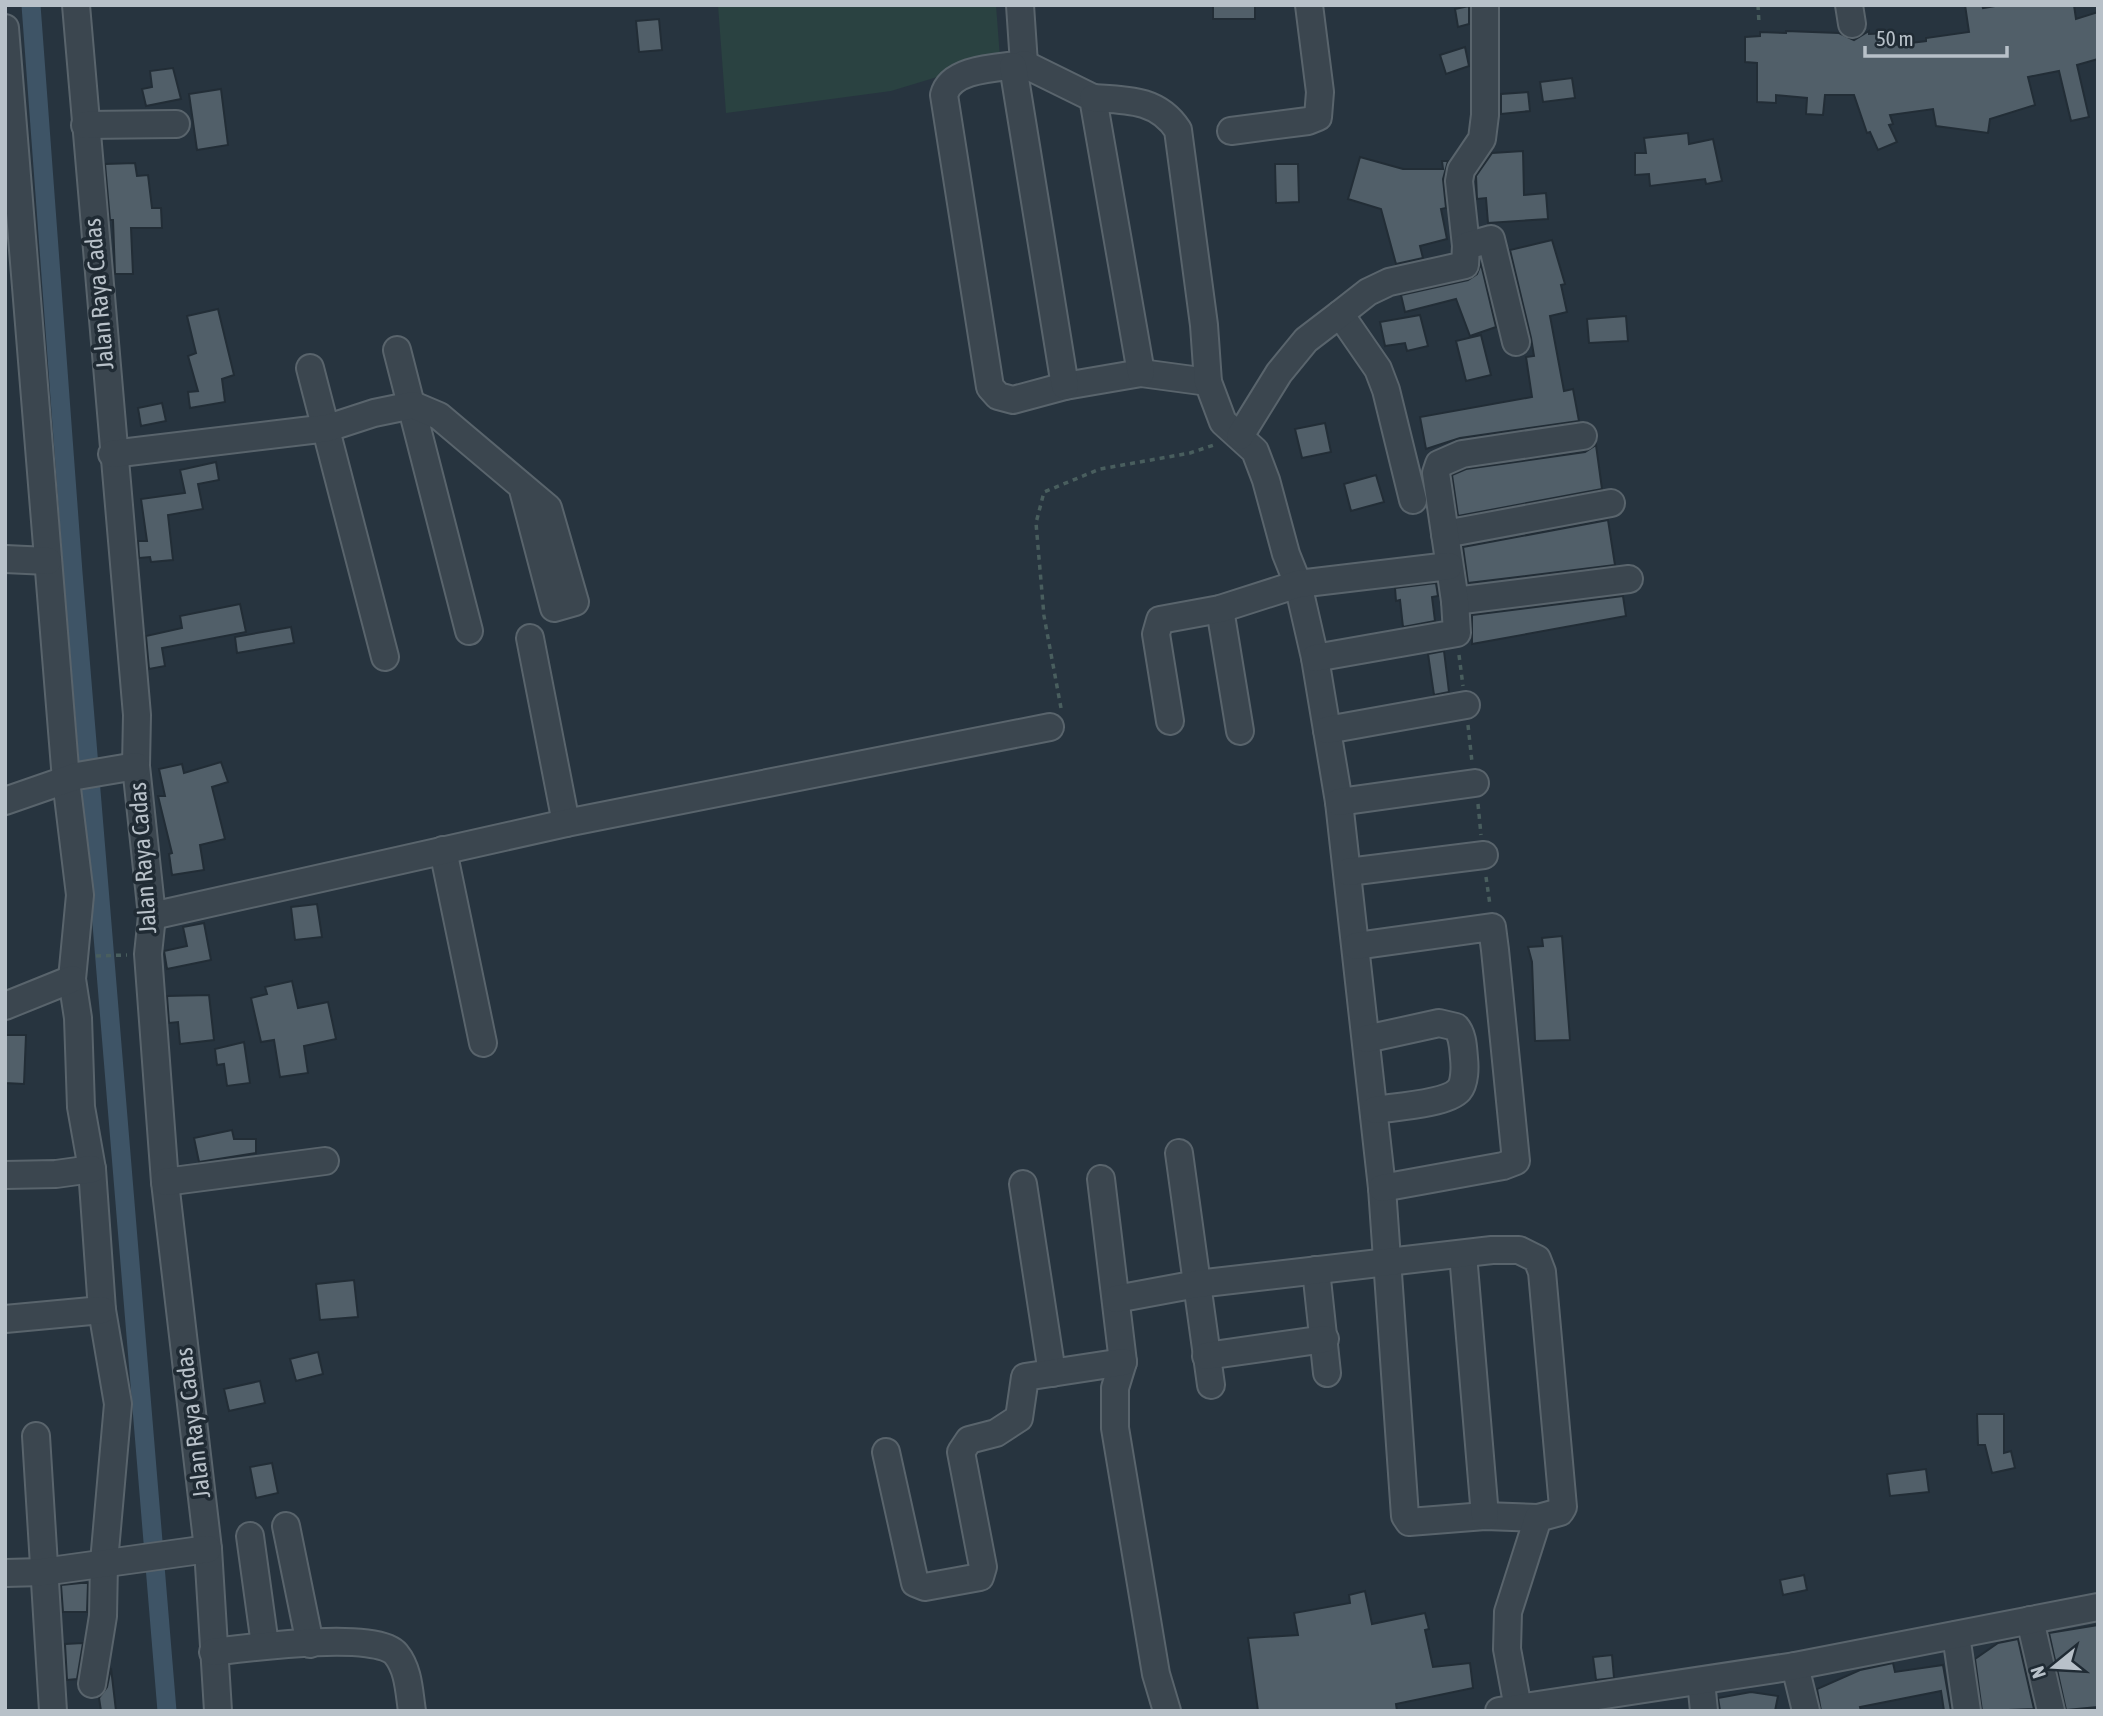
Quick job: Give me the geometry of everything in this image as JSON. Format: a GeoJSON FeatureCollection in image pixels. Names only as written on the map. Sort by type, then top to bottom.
{"type":"FeatureCollection","features":[{"type":"Feature","properties":{"kind":"street","name":"Jalan Raya Cadas"},"geometry":{"type":"LineString","coordinates":[[76,5],[136,715],[126,768],[152,916],[148,954],[165,1182],[199,1550],[218,1711]]}},
{"type":"Feature","properties":{"kind":"street"},"geometry":{"type":"LineString","coordinates":[[1020,5],[1019,65],[1065,386]]}},
{"type":"Feature","properties":{"kind":"street"},"geometry":{"type":"LineString","coordinates":[[1231,131],[1308,121],[1318,117],[1320,92],[1310,5]]}},
{"type":"Feature","properties":{"kind":"street"},"geometry":{"type":"LineString","coordinates":[[1240,436],[1279,373],[1306,340],[1368,292],[1389,282],[1465,265],[1466,246],[1459,181],[1461,170],[1482,139],[1485,5]]}},
{"type":"Feature","properties":{"kind":"street"},"geometry":{"type":"LineString","coordinates":[[5,28],[48,561],[71,778],[79,895],[72,979],[78,1018],[81,1107],[92,1169],[102,1310],[113,1362],[119,1420],[113,1561],[92,1684]]}},
{"type":"Feature","properties":{"kind":"street"},"geometry":{"type":"LineString","coordinates":[[1116,1299],[1196,1284],[1386,1262],[1519,1250],[1537,1259],[1541,1267],[1563,1507],[1560,1512],[1538,1518],[1485,1516],[1406,1520],[1386,1262],[1382,1188],[1375,1110],[1339,802],[1315,658],[1298,584],[1255,451],[1223,422],[1208,382],[1204,325],[1178,130],[1163,111],[1145,103],[1093,98],[1019,65],[956,79],[948,84],[944,95],[987,376],[994,393],[1013,400],[1065,386],[1141,373],[1208,382]]}},
{"type":"Feature","properties":{"kind":"street"},"geometry":{"type":"LineString","coordinates":[[1093,98],[1141,373]]}},
{"type":"Feature","properties":{"kind":"street"},"geometry":{"type":"LineString","coordinates":[[85,125],[176,124]]}},
{"type":"Feature","properties":{"kind":"street"},"geometry":{"type":"LineString","coordinates":[[1466,246],[1491,239],[1516,342]]}},
{"type":"Feature","properties":{"kind":"street"},"geometry":{"type":"LineString","coordinates":[[1340,314],[1378,369],[1387,390],[1413,500]]}},
{"type":"Feature","properties":{"kind":"street"},"geometry":{"type":"LineString","coordinates":[[397,350],[469,631]]}},
{"type":"Feature","properties":{"kind":"street"},"geometry":{"type":"LineString","coordinates":[[310,368],[328,428],[385,657]]}},
{"type":"Feature","properties":{"kind":"street"},"geometry":{"type":"LineString","coordinates":[[112,454],[328,428],[374,413],[413,405],[439,416],[522,486]]}},
{"type":"Feature","properties":{"kind":"street"},"geometry":{"type":"LineString","coordinates":[[1315,658],[1457,633],[1455,601],[1436,473],[1439,464],[1446,458],[1583,436]]}},
{"type":"Feature","properties":{"kind":"street"},"geometry":{"type":"LineString","coordinates":[[1445,534],[1611,503]]}},
{"type":"Feature","properties":{"kind":"street"},"geometry":{"type":"LineString","coordinates":[[5,559],[48,561]]}},
{"type":"Feature","properties":{"kind":"street"},"geometry":{"type":"LineString","coordinates":[[1170,721],[1157,623],[1160,620],[1220,609],[1298,584],[1449,566]]}},
{"type":"Feature","properties":{"kind":"street"},"geometry":{"type":"LineString","coordinates":[[1455,601],[1629,579]]}},
{"type":"Feature","properties":{"kind":"street"},"geometry":{"type":"LineString","coordinates":[[1220,609],[1240,731]]}},
{"type":"Feature","properties":{"kind":"street"},"geometry":{"type":"LineString","coordinates":[[530,638],[566,823]]}},
{"type":"Feature","properties":{"kind":"street"},"geometry":{"type":"LineString","coordinates":[[1326,730],[1466,705]]}},
{"type":"Feature","properties":{"kind":"street"},"geometry":{"type":"LineString","coordinates":[[152,916],[566,823],[1050,727]]}},
{"type":"Feature","properties":{"kind":"street"},"geometry":{"type":"LineString","coordinates":[[5,801],[71,778],[126,768]]}},
{"type":"Feature","properties":{"kind":"street"},"geometry":{"type":"LineString","coordinates":[[1339,802],[1475,783]]}},
{"type":"Feature","properties":{"kind":"street"},"geometry":{"type":"LineString","coordinates":[[443,850],[483,1043]]}},
{"type":"Feature","properties":{"kind":"street"},"geometry":{"type":"LineString","coordinates":[[1348,872],[1483,855]]}},
{"type":"Feature","properties":{"kind":"street"},"geometry":{"type":"LineString","coordinates":[[1356,946],[1492,928],[1497,964],[1516,1161],[1509,1165],[1382,1188]]}},
{"type":"Feature","properties":{"kind":"street"},"geometry":{"type":"LineString","coordinates":[[5,1006],[72,979]]}},
{"type":"Feature","properties":{"kind":"street"},"geometry":{"type":"LineString","coordinates":[[1366,1039],[1439,1023],[1456,1027],[1462,1037],[1465,1065],[1462,1086],[1457,1092],[1429,1101],[1375,1110]]}},
{"type":"Feature","properties":{"kind":"street"},"geometry":{"type":"LineString","coordinates":[[1179,1153],[1210,1385]]}},
{"type":"Feature","properties":{"kind":"street"},"geometry":{"type":"LineString","coordinates":[[165,1182],[325,1161]]}},
{"type":"Feature","properties":{"kind":"street"},"geometry":{"type":"LineString","coordinates":[[5,1175],[56,1174],[92,1169]]}},
{"type":"Feature","properties":{"kind":"street"},"geometry":{"type":"LineString","coordinates":[[1101,1179],[1123,1362],[1115,1388],[1115,1428],[1156,1674],[1167,1711]]}},
{"type":"Feature","properties":{"kind":"street"},"geometry":{"type":"LineString","coordinates":[[1023,1184],[1052,1373]]}},
{"type":"Feature","properties":{"kind":"street"},"geometry":{"type":"LineString","coordinates":[[1463,1254],[1485,1516]]}},
{"type":"Feature","properties":{"kind":"street"},"geometry":{"type":"LineString","coordinates":[[1316,1270],[1327,1373]]}},
{"type":"Feature","properties":{"kind":"street"},"geometry":{"type":"LineString","coordinates":[[5,1319],[102,1310]]}},
{"type":"Feature","properties":{"kind":"street"},"geometry":{"type":"LineString","coordinates":[[1206,1356],[1325,1339]]}},
{"type":"Feature","properties":{"kind":"street"},"geometry":{"type":"LineString","coordinates":[[886,1452],[915,1583],[925,1587],[980,1577],[983,1567],[961,1452],[969,1440],[996,1433],[1019,1418],[1025,1377],[1123,1362]]}},
{"type":"Feature","properties":{"kind":"street"},"geometry":{"type":"LineString","coordinates":[[36,1436],[53,1711]]}},
{"type":"Feature","properties":{"kind":"street"},"geometry":{"type":"LineString","coordinates":[[1538,1518],[1508,1612],[1509,1709],[1795,1666],[2098,1607]]}},
{"type":"Feature","properties":{"kind":"street"},"geometry":{"type":"LineString","coordinates":[[286,1526],[310,1643]]}},
{"type":"Feature","properties":{"kind":"street"},"geometry":{"type":"LineString","coordinates":[[250,1536],[265,1645]]}},
{"type":"Feature","properties":{"kind":"street"},"geometry":{"type":"LineString","coordinates":[[5,1573],[43,1572],[199,1550]]}},
{"type":"Feature","properties":{"kind":"street"},"geometry":{"type":"LineString","coordinates":[[2030,1620],[2051,1711]]}},
{"type":"Feature","properties":{"kind":"street"},"geometry":{"type":"LineString","coordinates":[[1956,1635],[1967,1711]]}},
{"type":"Feature","properties":{"kind":"street"},"geometry":{"type":"LineString","coordinates":[[213,1652],[265,1645],[310,1643],[369,1641],[387,1646],[397,1655],[407,1675],[412,1711]]}},
{"type":"Feature","properties":{"kind":"street"},"geometry":{"type":"LineString","coordinates":[[1795,1666],[1805,1711]]}},
{"type":"Feature","properties":{"kind":"street"},"geometry":{"type":"LineString","coordinates":[[1701,1681],[1704,1711]]}},
{"type":"Feature","properties":{"kind":"path"},"geometry":{"type":"LineString","coordinates":[[1758,5],[1759,23]]}},
{"type":"Feature","properties":{"kind":"path"},"geometry":{"type":"LineString","coordinates":[[1050,727],[1062,721],[1062,714],[1044,616],[1036,523],[1044,492],[1100,469],[1190,453],[1240,436]]}},
{"type":"Feature","properties":{"kind":"path"},"geometry":{"type":"LineString","coordinates":[[87,957],[138,954]]}},
{"type":"Feature","properties":{"kind":"green space"},"geometry":{"type":"Polygon","coordinates":[[[718,5],[996,5],[1000,58],[891,91],[726,113],[718,5]]]}},
{"type":"Feature","properties":{"kind":"building"},"geometry":{"type":"Polygon","coordinates":[[[1213,5],[1255,5],[1255,19],[1213,19],[1213,5]]]}},
{"type":"Feature","properties":{"kind":"building"},"geometry":{"type":"Polygon","coordinates":[[[1965,5],[1982,5],[1983,8],[2001,5],[2074,5],[2076,19],[2098,12],[2098,59],[2077,65],[2089,117],[2071,121],[2059,71],[2028,77],[2035,105],[1990,119],[1988,133],[1936,126],[1933,109],[1890,115],[1893,124],[1889,125],[1897,142],[1878,150],[1870,132],[1867,133],[1854,95],[1825,95],[1823,115],[1806,114],[1807,98],[1776,95],[1776,103],[1757,102],[1757,63],[1745,62],[1745,37],[1760,36],[1760,32],[1786,31],[1839,33],[1854,40],[1869,31],[1869,34],[1893,33],[1893,45],[1926,41],[1926,38],[1969,32],[1965,5]]]}},
{"type":"Feature","properties":{"kind":"building"},"geometry":{"type":"Polygon","coordinates":[[[1469,6],[1469,24],[1458,27],[1455,9],[1469,6]]]}},
{"type":"Feature","properties":{"kind":"building"},"geometry":{"type":"Polygon","coordinates":[[[659,19],[662,50],[639,52],[636,21],[659,19]]]}},
{"type":"Feature","properties":{"kind":"building"},"geometry":{"type":"Polygon","coordinates":[[[1465,47],[1469,66],[1446,74],[1440,55],[1465,47]]]}},
{"type":"Feature","properties":{"kind":"building"},"geometry":{"type":"Polygon","coordinates":[[[173,68],[181,99],[146,106],[142,89],[152,87],[150,71],[173,68]]]}},
{"type":"Feature","properties":{"kind":"building"},"geometry":{"type":"Polygon","coordinates":[[[1572,78],[1575,98],[1543,102],[1540,82],[1572,78]]]}},
{"type":"Feature","properties":{"kind":"building"},"geometry":{"type":"Polygon","coordinates":[[[221,89],[228,145],[197,150],[189,94],[221,89]]]}},
{"type":"Feature","properties":{"kind":"building"},"geometry":{"type":"Polygon","coordinates":[[[1528,92],[1530,111],[1501,114],[1501,94],[1528,92]]]}},
{"type":"Feature","properties":{"kind":"building"},"geometry":{"type":"Polygon","coordinates":[[[1688,133],[1689,144],[1713,139],[1722,181],[1706,184],[1705,179],[1650,186],[1649,174],[1635,175],[1635,153],[1646,153],[1644,138],[1688,133]]]}},
{"type":"Feature","properties":{"kind":"building"},"geometry":{"type":"Polygon","coordinates":[[[1523,151],[1524,195],[1546,193],[1548,219],[1488,223],[1486,198],[1477,199],[1476,176],[1492,153],[1523,151]]]}},
{"type":"Feature","properties":{"kind":"building"},"geometry":{"type":"Polygon","coordinates":[[[1360,157],[1403,169],[1443,169],[1442,161],[1448,161],[1443,179],[1446,208],[1441,209],[1447,239],[1420,246],[1423,258],[1396,264],[1381,209],[1348,199],[1360,157]]]}},
{"type":"Feature","properties":{"kind":"building"},"geometry":{"type":"Polygon","coordinates":[[[135,163],[137,176],[148,175],[152,208],[161,208],[162,228],[131,228],[133,274],[115,274],[113,220],[110,220],[105,164],[135,163]]]}},
{"type":"Feature","properties":{"kind":"building"},"geometry":{"type":"Polygon","coordinates":[[[1275,164],[1298,164],[1299,202],[1276,203],[1275,164]]]}},
{"type":"Feature","properties":{"kind":"building"},"geometry":{"type":"Polygon","coordinates":[[[1552,240],[1565,284],[1561,285],[1567,312],[1550,316],[1564,391],[1573,389],[1579,421],[1460,438],[1426,449],[1420,417],[1532,397],[1526,357],[1534,356],[1510,250],[1552,240]]]}},
{"type":"Feature","properties":{"kind":"building"},"geometry":{"type":"Polygon","coordinates":[[[1481,264],[1496,327],[1470,336],[1456,299],[1405,312],[1401,295],[1468,280],[1477,274],[1481,264]]]}},
{"type":"Feature","properties":{"kind":"building"},"geometry":{"type":"Polygon","coordinates":[[[218,309],[234,375],[222,379],[225,402],[190,408],[188,392],[198,391],[188,356],[196,353],[187,316],[218,309]]]}},
{"type":"Feature","properties":{"kind":"building"},"geometry":{"type":"Polygon","coordinates":[[[1420,315],[1428,346],[1407,351],[1405,343],[1385,346],[1380,322],[1420,315]]]}},
{"type":"Feature","properties":{"kind":"building"},"geometry":{"type":"Polygon","coordinates":[[[1626,316],[1628,341],[1589,343],[1587,319],[1626,316]]]}},
{"type":"Feature","properties":{"kind":"building"},"geometry":{"type":"Polygon","coordinates":[[[1481,335],[1491,375],[1466,381],[1456,341],[1481,335]]]}},
{"type":"Feature","properties":{"kind":"building"},"geometry":{"type":"Polygon","coordinates":[[[162,403],[166,421],[141,426],[138,408],[162,403]]]}},
{"type":"Feature","properties":{"kind":"building"},"geometry":{"type":"Polygon","coordinates":[[[1325,423],[1331,452],[1302,458],[1295,429],[1325,423]]]}},
{"type":"Feature","properties":{"kind":"building"},"geometry":{"type":"Polygon","coordinates":[[[1596,445],[1602,489],[1458,516],[1452,475],[1466,469],[1585,452],[1596,445]]]}},
{"type":"Feature","properties":{"kind":"building"},"geometry":{"type":"Polygon","coordinates":[[[216,462],[219,480],[198,484],[203,509],[168,515],[173,560],[151,562],[150,557],[139,558],[138,541],[147,541],[141,499],[185,493],[180,470],[216,462]]]}},
{"type":"Feature","properties":{"kind":"building"},"geometry":{"type":"Polygon","coordinates":[[[1376,475],[1384,502],[1351,511],[1344,484],[1376,475]]]}},
{"type":"Feature","properties":{"kind":"building"},"geometry":{"type":"Polygon","coordinates":[[[1608,520],[1615,565],[1468,583],[1463,547],[1608,520]]]}},
{"type":"Feature","properties":{"kind":"building"},"geometry":{"type":"Polygon","coordinates":[[[1436,583],[1438,596],[1432,597],[1435,621],[1403,627],[1400,600],[1396,601],[1395,588],[1436,583]]]}},
{"type":"Feature","properties":{"kind":"building"},"geometry":{"type":"Polygon","coordinates":[[[1623,596],[1626,616],[1472,644],[1472,615],[1623,596]]]}},
{"type":"Feature","properties":{"kind":"building"},"geometry":{"type":"Polygon","coordinates":[[[240,604],[246,632],[162,648],[165,666],[149,669],[146,636],[182,628],[180,616],[240,604]]]}},
{"type":"Feature","properties":{"kind":"building"},"geometry":{"type":"Polygon","coordinates":[[[291,627],[294,643],[237,653],[235,637],[291,627]]]}},
{"type":"Feature","properties":{"kind":"building"},"geometry":{"type":"Polygon","coordinates":[[[1444,651],[1449,692],[1434,695],[1428,654],[1444,651]]]}},
{"type":"Feature","properties":{"kind":"building"},"geometry":{"type":"Polygon","coordinates":[[[221,762],[228,782],[212,787],[225,839],[200,845],[204,870],[172,875],[169,854],[172,853],[158,796],[165,796],[159,769],[182,764],[184,773],[221,762]]]}},
{"type":"Feature","properties":{"kind":"building"},"geometry":{"type":"Polygon","coordinates":[[[317,904],[322,937],[295,940],[291,907],[317,904]]]}},
{"type":"Feature","properties":{"kind":"building"},"geometry":{"type":"Polygon","coordinates":[[[204,923],[211,960],[167,969],[164,951],[187,946],[183,927],[204,923]]]}},
{"type":"Feature","properties":{"kind":"building"},"geometry":{"type":"Polygon","coordinates":[[[1562,936],[1570,1040],[1535,1041],[1532,962],[1528,947],[1543,946],[1542,938],[1562,936]]]}},
{"type":"Feature","properties":{"kind":"building"},"geometry":{"type":"Polygon","coordinates":[[[292,981],[298,1008],[328,1002],[336,1039],[304,1046],[308,1073],[280,1077],[274,1040],[261,1042],[251,998],[267,994],[265,987],[292,981]]]}},
{"type":"Feature","properties":{"kind":"building"},"geometry":{"type":"Polygon","coordinates":[[[209,995],[214,1040],[180,1044],[178,1022],[169,1023],[167,996],[209,995]]]}},
{"type":"Feature","properties":{"kind":"building"},"geometry":{"type":"Polygon","coordinates":[[[5,1035],[26,1035],[24,1084],[5,1083],[5,1035]]]}},
{"type":"Feature","properties":{"kind":"building"},"geometry":{"type":"Polygon","coordinates":[[[244,1042],[250,1083],[227,1086],[224,1064],[217,1065],[215,1049],[244,1042]]]}},
{"type":"Feature","properties":{"kind":"building"},"geometry":{"type":"Polygon","coordinates":[[[232,1130],[234,1139],[256,1139],[256,1153],[199,1162],[194,1138],[232,1130]]]}},
{"type":"Feature","properties":{"kind":"building"},"geometry":{"type":"Polygon","coordinates":[[[354,1280],[358,1317],[320,1320],[316,1284],[354,1280]]]}},
{"type":"Feature","properties":{"kind":"building"},"geometry":{"type":"Polygon","coordinates":[[[318,1352],[323,1374],[296,1381],[290,1359],[318,1352]]]}},
{"type":"Feature","properties":{"kind":"building"},"geometry":{"type":"Polygon","coordinates":[[[260,1381],[265,1403],[229,1411],[224,1389],[260,1381]]]}},
{"type":"Feature","properties":{"kind":"building"},"geometry":{"type":"Polygon","coordinates":[[[1977,1414],[2004,1414],[2004,1453],[2011,1451],[2015,1468],[1992,1473],[1985,1445],[1978,1445],[1977,1414]]]}},
{"type":"Feature","properties":{"kind":"building"},"geometry":{"type":"Polygon","coordinates":[[[272,1463],[278,1493],[256,1498],[250,1467],[272,1463]]]}},
{"type":"Feature","properties":{"kind":"building"},"geometry":{"type":"Polygon","coordinates":[[[1926,1469],[1929,1492],[1890,1496],[1887,1474],[1926,1469]]]}},
{"type":"Feature","properties":{"kind":"building"},"geometry":{"type":"Polygon","coordinates":[[[1804,1575],[1807,1590],[1783,1595],[1780,1580],[1804,1575]]]}},
{"type":"Feature","properties":{"kind":"building"},"geometry":{"type":"Polygon","coordinates":[[[88,1583],[87,1612],[63,1612],[61,1585],[88,1583]]]}},
{"type":"Feature","properties":{"kind":"building"},"geometry":{"type":"Polygon","coordinates":[[[1365,1591],[1372,1624],[1425,1613],[1429,1629],[1425,1630],[1433,1667],[1470,1663],[1473,1688],[1396,1704],[1397,1711],[1258,1711],[1248,1638],[1298,1635],[1294,1613],[1350,1603],[1349,1595],[1365,1591]]]}},
{"type":"Feature","properties":{"kind":"building"},"geometry":{"type":"Polygon","coordinates":[[[2098,1625],[2098,1707],[2066,1710],[2049,1633],[2098,1625]]]}},
{"type":"Feature","properties":{"kind":"building"},"geometry":{"type":"Polygon","coordinates":[[[2018,1639],[2034,1709],[1982,1711],[1975,1659],[1998,1643],[2018,1639]]]}},
{"type":"Feature","properties":{"kind":"building"},"geometry":{"type":"Polygon","coordinates":[[[83,1643],[77,1679],[67,1680],[65,1644],[83,1643]]]}},
{"type":"Feature","properties":{"kind":"building"},"geometry":{"type":"Polygon","coordinates":[[[1612,1655],[1614,1678],[1596,1680],[1593,1657],[1612,1655]]]}},
{"type":"Feature","properties":{"kind":"building"},"geometry":{"type":"Polygon","coordinates":[[[1893,1663],[1895,1672],[1943,1665],[1951,1711],[1944,1711],[1941,1691],[1860,1707],[1861,1711],[1821,1711],[1817,1689],[1860,1670],[1893,1663]]]}},
{"type":"Feature","properties":{"kind":"building"},"geometry":{"type":"Polygon","coordinates":[[[111,1668],[116,1711],[101,1711],[99,1698],[107,1687],[111,1668]]]}},
{"type":"Feature","properties":{"kind":"building"},"geometry":{"type":"Polygon","coordinates":[[[1751,1692],[1778,1696],[1775,1711],[1720,1711],[1718,1698],[1751,1692]]]}},
{"type":"Feature","properties":{"kind":"waterway"},"geometry":{"type":"LineString","coordinates":[[31,5],[73,573],[167,1711]]}}]}
